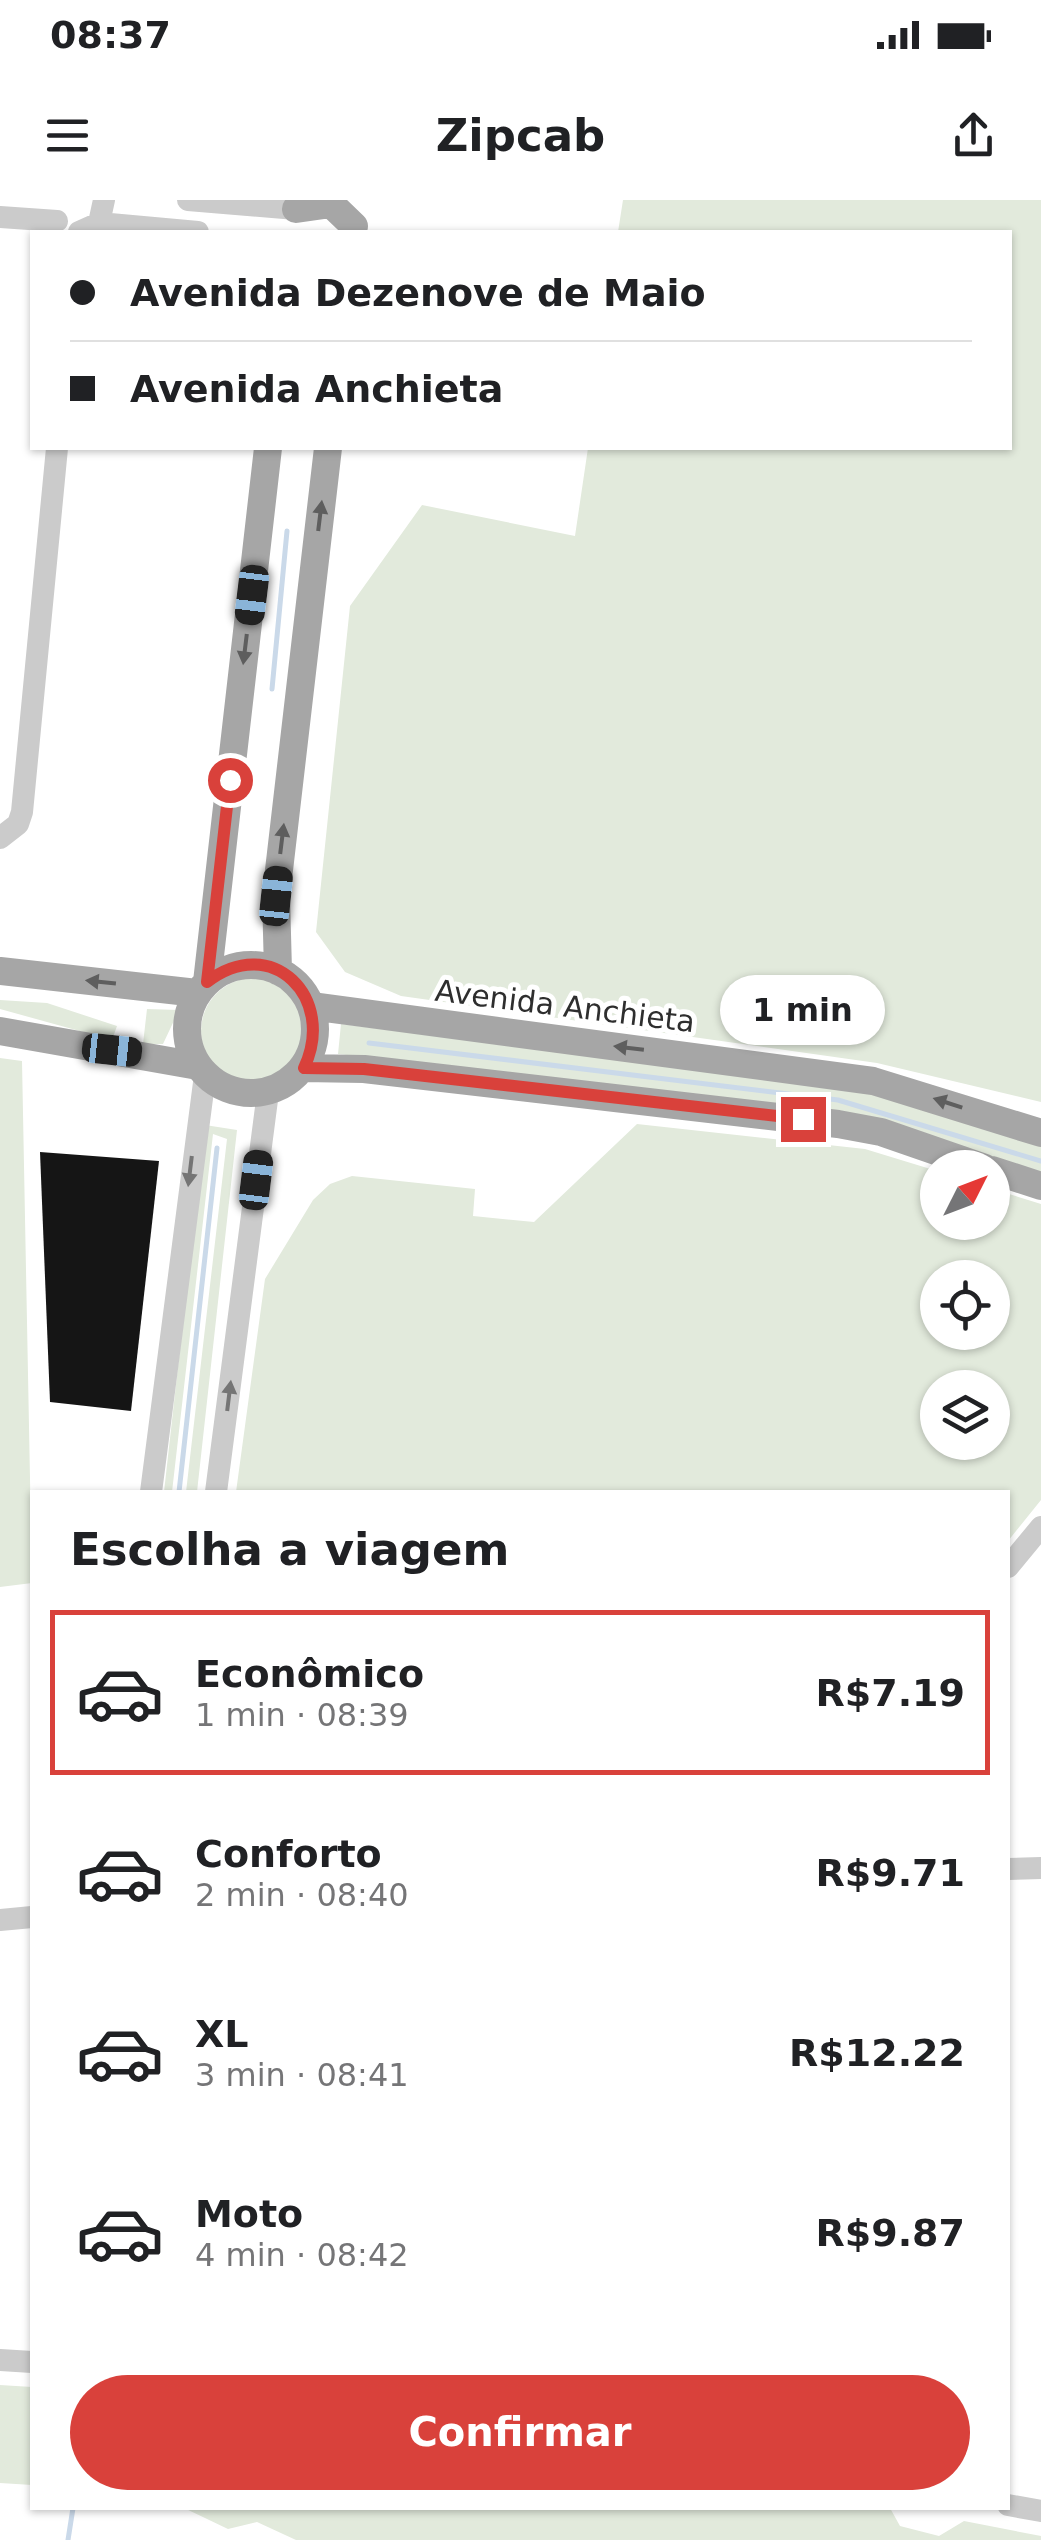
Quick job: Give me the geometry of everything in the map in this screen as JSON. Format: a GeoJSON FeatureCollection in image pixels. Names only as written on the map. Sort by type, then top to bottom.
{"type":"FeatureCollection","features":[{"type":"Feature","properties":{"kind":"main road"},"geometry":{"type":"LineString","coordinates":[[295,214],[330,204],[354,220]]}},
{"type":"Feature","properties":{"kind":"main road"},"geometry":{"type":"LineString","coordinates":[[201,1071],[186,1029],[202,987],[268,450]]}},
{"type":"Feature","properties":{"kind":"main road"},"geometry":{"type":"LineString","coordinates":[[278,971],[276,896],[328,450]]}},
{"type":"Feature","properties":{"kind":"main road"},"geometry":{"type":"LineString","coordinates":[[0,971],[202,987],[233,967],[264,966],[278,971],[304,992],[316,1027],[304,1068],[288,1083],[268,1092],[234,1092],[201,1071],[0,1031]]}},
{"type":"Feature","properties":{"kind":"main road","name":"Avenida Anchieta"},"geometry":{"type":"LineString","coordinates":[[311,1006],[874,1081],[1041,1132]]}},
{"type":"Feature","properties":{"kind":"main road"},"geometry":{"type":"LineString","coordinates":[[304,1068],[364,1069],[838,1124],[880,1132],[932,1150]]}},
{"type":"Feature","properties":{"kind":"main road"},"geometry":{"type":"LineString","coordinates":[[1010,1176],[1041,1186]]}},
{"type":"Feature","properties":{"kind":"street"},"geometry":{"type":"LineString","coordinates":[[188,200],[295,214]]}},
{"type":"Feature","properties":{"kind":"street"},"geometry":{"type":"LineString","coordinates":[[0,218],[78,218],[181,230]]}},
{"type":"Feature","properties":{"kind":"street"},"geometry":{"type":"LineString","coordinates":[[0,838],[18,824],[22,812],[57,450]]}},
{"type":"Feature","properties":{"kind":"street"},"geometry":{"type":"LineString","coordinates":[[151,1490],[201,1071]]}},
{"type":"Feature","properties":{"kind":"street"},"geometry":{"type":"LineString","coordinates":[[216,1490],[268,1092]]}},
{"type":"Feature","properties":{"kind":"street"},"geometry":{"type":"LineString","coordinates":[[1010,1565],[1041,1527]]}},
{"type":"Feature","properties":{"kind":"street"},"geometry":{"type":"LineString","coordinates":[[1010,1869],[1041,1868]]}},
{"type":"Feature","properties":{"kind":"street"},"geometry":{"type":"LineString","coordinates":[[0,1920],[30,1917]]}},
{"type":"Feature","properties":{"kind":"street"},"geometry":{"type":"LineString","coordinates":[[0,2360],[30,2362]]}},
{"type":"Feature","properties":{"kind":"street"},"geometry":{"type":"LineString","coordinates":[[1010,2504],[1041,2510]]}},
{"type":"Feature","properties":{"kind":"shaded area"},"geometry":{"type":"Polygon","coordinates":[[[623,200],[1041,200],[1041,1102],[877,1063],[401,996],[345,972],[316,932],[350,606],[422,505],[575,536],[588,450],[1012,450],[1012,230],[618,230],[623,200]]]}},
{"type":"Feature","properties":{"kind":"shaded area"},"geometry":{"type":"Polygon","coordinates":[[[254,978],[274,982],[291,994],[303,1011],[307,1031],[303,1051],[291,1068],[274,1080],[254,1084],[234,1080],[217,1068],[205,1051],[201,1031],[205,1011],[217,994],[234,982],[254,978]]]}},
{"type":"Feature","properties":{"kind":"shaded area"},"geometry":{"type":"Polygon","coordinates":[[[0,1000],[47,1003],[117,1026],[112,1040],[0,1009],[0,1000]]]}},
{"type":"Feature","properties":{"kind":"shaded area"},"geometry":{"type":"Polygon","coordinates":[[[147,1009],[179,1010],[163,1044],[143,1044],[147,1009]]]}},
{"type":"Feature","properties":{"kind":"shaded area"},"geometry":{"type":"Polygon","coordinates":[[[341,1024],[847,1087],[1041,1145],[1041,1174],[1010,1165],[1010,1150],[959,1150],[825,1111],[338,1054],[341,1024]]]}},
{"type":"Feature","properties":{"kind":"shaded area"},"geometry":{"type":"Polygon","coordinates":[[[0,1058],[22,1061],[30,1490],[30,1583],[0,1587],[0,1058]]]}},
{"type":"Feature","properties":{"kind":"shaded area"},"geometry":{"type":"Polygon","coordinates":[[[637,1124],[865,1149],[920,1166],[920,1240],[1010,1240],[1010,1194],[1041,1204],[1041,1500],[1010,1539],[1010,1490],[236,1490],[265,1279],[313,1200],[330,1184],[352,1176],[475,1189],[473,1216],[534,1222],[637,1124]]]}},
{"type":"Feature","properties":{"kind":"shaded area"},"geometry":{"type":"Polygon","coordinates":[[[205,1125],[237,1130],[197,1490],[186,1490],[227,1139],[213,1134],[172,1490],[164,1490],[205,1125]]]}},
{"type":"Feature","properties":{"kind":"shaded area"},"geometry":{"type":"Polygon","coordinates":[[[0,2385],[30,2387],[30,2485],[0,2483],[0,2385]]]}},
{"type":"Feature","properties":{"kind":"shaded area"},"geometry":{"type":"Polygon","coordinates":[[[188,2510],[891,2510],[900,2526],[939,2536],[964,2521],[1041,2536],[1041,2540],[296,2540],[257,2522],[228,2529],[188,2510]]]}},
{"type":"Feature","properties":{"kind":"building"},"geometry":{"type":"Polygon","coordinates":[[[40,1152],[159,1161],[131,1411],[50,1402],[40,1152]]]}},
{"type":"Feature","properties":{"kind":"waterway"},"geometry":{"type":"LineString","coordinates":[[272,689],[287,531]]}},
{"type":"Feature","properties":{"kind":"waterway"},"geometry":{"type":"LineString","coordinates":[[369,1043],[838,1100],[1041,1161]]}},
{"type":"Feature","properties":{"kind":"waterway"},"geometry":{"type":"LineString","coordinates":[[179,1490],[217,1148]]}},
{"type":"Feature","properties":{"kind":"waterway"},"geometry":{"type":"LineString","coordinates":[[68,2540],[73,2510]]}},
{"type":"Feature","properties":{"kind":"route"},"geometry":{"type":"LineString","coordinates":[[230,780],[207,982],[233,967],[248,965],[264,966],[292,980],[304,992],[316,1027],[313,1049],[304,1068],[364,1069],[803,1119]]}}]}
